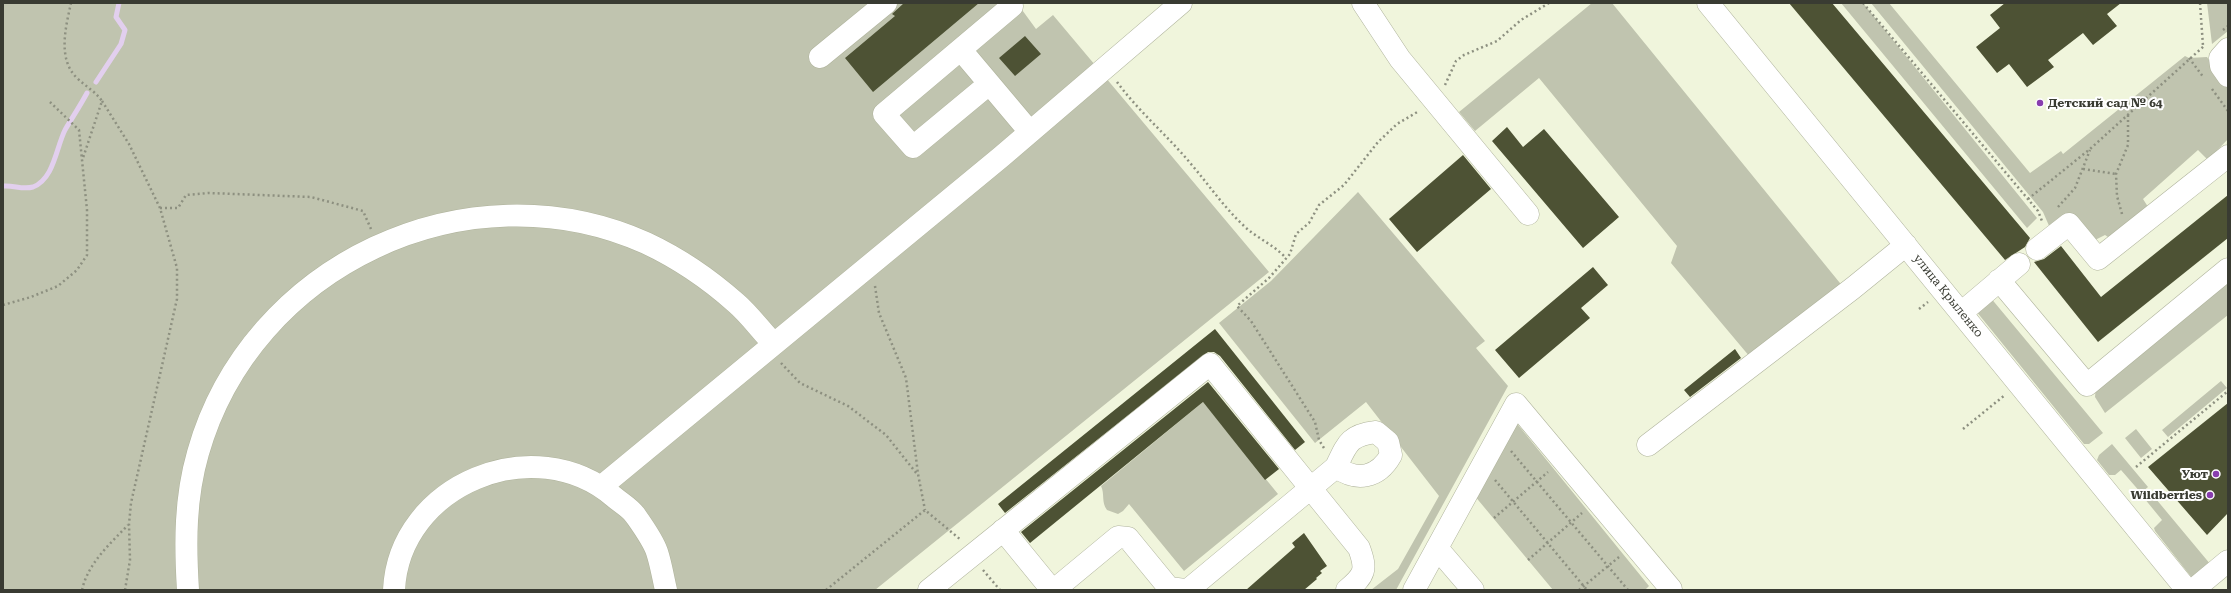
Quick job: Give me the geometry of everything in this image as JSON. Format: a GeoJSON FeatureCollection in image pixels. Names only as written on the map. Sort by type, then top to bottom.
{"type":"FeatureCollection","features":[{"type":"Feature","properties":{"kind":"street"},"geometry":{"type":"LineString","coordinates":[[820,57],[850,44],[886,3]]}},
{"type":"Feature","properties":{"kind":"street"},"geometry":{"type":"LineString","coordinates":[[989,84],[913,147],[884,114],[1012,6],[1010,3]]}},
{"type":"Feature","properties":{"kind":"street"},"geometry":{"type":"LineString","coordinates":[[602,486],[1030,132],[1181,3]]}},
{"type":"Feature","properties":{"kind":"street"},"geometry":{"type":"LineString","coordinates":[[1363,3],[1378,28],[1433,101],[1528,214]]}},
{"type":"Feature","properties":{"kind":"street","name":"улица Крыленко"},"geometry":{"type":"LineString","coordinates":[[1708,3],[2187,590]]}},
{"type":"Feature","properties":{"kind":"street"},"geometry":{"type":"LineString","coordinates":[[2228,48],[2220,58],[2221,66],[2228,76]]}},
{"type":"Feature","properties":{"kind":"street"},"geometry":{"type":"LineString","coordinates":[[960,50],[1030,132]]}},
{"type":"Feature","properties":{"kind":"street"},"geometry":{"type":"LineString","coordinates":[[2037,249],[2069,224],[2098,259],[2228,156]]}},
{"type":"Feature","properties":{"kind":"street"},"geometry":{"type":"LineString","coordinates":[[188,590],[185,538],[188,499],[198,452],[214,408],[237,367],[265,329],[298,295],[336,267],[377,244],[429,226],[484,216],[539,216],[593,225],[645,243],[693,270],[737,304],[774,344]]}},
{"type":"Feature","properties":{"kind":"street"},"geometry":{"type":"LineString","coordinates":[[1648,445],[1853,288],[1906,245]]}},
{"type":"Feature","properties":{"kind":"street"},"geometry":{"type":"LineString","coordinates":[[1961,313],[2019,264]]}},
{"type":"Feature","properties":{"kind":"street"},"geometry":{"type":"LineString","coordinates":[[1999,280],[2087,385],[2228,269]]}},
{"type":"Feature","properties":{"kind":"street"},"geometry":{"type":"LineString","coordinates":[[932,589],[1210,364],[1310,490],[1359,548],[1365,565],[1360,580],[1347,590]]}},
{"type":"Feature","properties":{"kind":"street"},"geometry":{"type":"LineString","coordinates":[[1414,590],[1516,404],[1671,590]]}},
{"type":"Feature","properties":{"kind":"street"},"geometry":{"type":"LineString","coordinates":[[394,590],[395,577],[407,542],[428,510],[457,486],[492,471],[530,466],[567,471],[602,486],[634,514],[656,551],[666,590]]}},
{"type":"Feature","properties":{"kind":"street"},"geometry":{"type":"LineString","coordinates":[[1188,590],[1336,467]]}},
{"type":"Feature","properties":{"kind":"street"},"geometry":{"type":"LineString","coordinates":[[1003,530],[1053,590],[1118,537],[1128,538],[1169,588],[1185,590]]}},
{"type":"Feature","properties":{"kind":"street"},"geometry":{"type":"LineString","coordinates":[[1437,548],[1473,590]]}},
{"type":"Feature","properties":{"kind":"street"},"geometry":{"type":"LineString","coordinates":[[2193,590],[2228,561]]}},
{"type":"Feature","properties":{"kind":"path"},"geometry":{"type":"LineString","coordinates":[[71,3],[64,48],[68,67],[77,78],[93,90],[102,101],[129,144],[160,208],[177,268],[177,299],[140,459],[129,524],[130,560],[125,590]]}},
{"type":"Feature","properties":{"kind":"path"},"geometry":{"type":"LineString","coordinates":[[1336,467],[1319,440],[1315,422],[1251,320],[1237,308],[1237,306],[1269,278],[1290,254],[1296,234],[1309,223],[1319,205],[1344,185],[1378,142],[1396,124],[1433,101],[1444,86],[1456,61],[1464,55],[1497,41],[1521,20],[1548,3]]}},
{"type":"Feature","properties":{"kind":"path"},"geometry":{"type":"LineString","coordinates":[[1863,3],[2038,210],[2045,228]]}},
{"type":"Feature","properties":{"kind":"path"},"geometry":{"type":"LineString","coordinates":[[2028,198],[2090,149],[2203,46],[2200,3]]}},
{"type":"Feature","properties":{"kind":"path"},"geometry":{"type":"LineString","coordinates":[[1106,67],[1132,101],[1192,164],[1221,203],[1256,237],[1276,247],[1286,258]]}},
{"type":"Feature","properties":{"kind":"path"},"geometry":{"type":"LineString","coordinates":[[81,163],[102,101]]}},
{"type":"Feature","properties":{"kind":"path"},"geometry":{"type":"LineString","coordinates":[[3,305],[31,297],[58,286],[77,270],[87,255],[87,210],[81,163],[79,130],[50,102]]}},
{"type":"Feature","properties":{"kind":"path"},"geometry":{"type":"LineString","coordinates":[[2128,115],[2128,145],[2116,174],[2118,196],[2125,224],[2130,233]]}},
{"type":"Feature","properties":{"kind":"path"},"geometry":{"type":"LineString","coordinates":[[2054,211],[2074,188],[2090,149]]}},
{"type":"Feature","properties":{"kind":"path"},"geometry":{"type":"LineString","coordinates":[[2083,168],[2116,174]]}},
{"type":"Feature","properties":{"kind":"path"},"geometry":{"type":"LineString","coordinates":[[160,208],[178,208],[186,195],[210,193],[311,198],[363,211],[377,244]]}},
{"type":"Feature","properties":{"kind":"path"},"geometry":{"type":"LineString","coordinates":[[872,263],[879,313],[906,378],[918,474],[925,510],[958,536]]}},
{"type":"Feature","properties":{"kind":"path"},"geometry":{"type":"LineString","coordinates":[[774,344],[781,364],[800,383],[848,406],[886,435],[918,474]]}},
{"type":"Feature","properties":{"kind":"path"},"geometry":{"type":"LineString","coordinates":[[1963,429],[2019,383]]}},
{"type":"Feature","properties":{"kind":"path"},"geometry":{"type":"LineString","coordinates":[[2136,467],[2228,391]]}},
{"type":"Feature","properties":{"kind":"path"},"geometry":{"type":"LineString","coordinates":[[1498,436],[1628,590]]}},
{"type":"Feature","properties":{"kind":"path"},"geometry":{"type":"LineString","coordinates":[[1494,518],[1562,460]]}},
{"type":"Feature","properties":{"kind":"path"},"geometry":{"type":"LineString","coordinates":[[1483,464],[1587,590]]}},
{"type":"Feature","properties":{"kind":"path"},"geometry":{"type":"LineString","coordinates":[[1528,560],[1547,542],[1597,501]]}},
{"type":"Feature","properties":{"kind":"path"},"geometry":{"type":"LineString","coordinates":[[826,590],[925,510]]}},
{"type":"Feature","properties":{"kind":"path"},"geometry":{"type":"LineString","coordinates":[[82,590],[84,581],[98,556],[129,524]]}},
{"type":"Feature","properties":{"kind":"path"},"geometry":{"type":"LineString","coordinates":[[1579,590],[1634,545]]}},
{"type":"Feature","properties":{"kind":"green space"},"geometry":{"type":"Polygon","coordinates":[[[3,3],[1017,3],[1036,29],[1053,15],[1269,272],[875,590],[3,590],[3,3]]]}},
{"type":"Feature","properties":{"kind":"green space"},"geometry":{"type":"Polygon","coordinates":[[[1592,3],[1612,3],[1844,288],[1750,357],[1671,263],[1677,246],[1539,78],[1475,131],[1459,112],[1592,3]]]}},
{"type":"Feature","properties":{"kind":"green space"},"geometry":{"type":"Polygon","coordinates":[[[1841,3],[1863,3],[2037,218],[2027,228],[1841,3]]]}},
{"type":"Feature","properties":{"kind":"green space"},"geometry":{"type":"Polygon","coordinates":[[[1871,3],[1889,3],[2030,173],[2061,151],[2063,154],[2185,56],[2189,58],[2207,57],[2228,88],[2228,139],[2208,160],[2198,150],[2143,199],[2150,210],[2114,241],[2105,235],[2093,241],[2050,228],[2043,212],[1871,3]]]}},
{"type":"Feature","properties":{"kind":"green space"},"geometry":{"type":"Polygon","coordinates":[[[2207,3],[2228,3],[2228,31],[2212,44],[2207,3]]]}},
{"type":"Feature","properties":{"kind":"green space"},"geometry":{"type":"Polygon","coordinates":[[[1358,192],[1485,341],[1476,348],[1508,386],[1396,590],[1371,590],[1398,569],[1439,496],[1366,402],[1315,443],[1219,323],[1271,281],[1358,192]]]}},
{"type":"Feature","properties":{"kind":"green space"},"geometry":{"type":"Polygon","coordinates":[[[2228,278],[2228,315],[2105,413],[2095,397],[2096,386],[2228,278]]]}},
{"type":"Feature","properties":{"kind":"green space"},"geometry":{"type":"Polygon","coordinates":[[[1990,297],[2103,433],[2089,444],[2084,444],[1976,311],[1990,297]]]}},
{"type":"Feature","properties":{"kind":"green space"},"geometry":{"type":"Polygon","coordinates":[[[2221,381],[2227,388],[2168,437],[2162,430],[2221,381]]]}},
{"type":"Feature","properties":{"kind":"green space"},"geometry":{"type":"Polygon","coordinates":[[[1203,402],[1278,494],[1184,571],[1129,504],[1118,514],[1107,510],[1104,504],[1101,486],[1203,402]]]}},
{"type":"Feature","properties":{"kind":"green space"},"geometry":{"type":"Polygon","coordinates":[[[1510,415],[1649,586],[1645,590],[1553,590],[1469,489],[1510,415]]]}},
{"type":"Feature","properties":{"kind":"green space"},"geometry":{"type":"Polygon","coordinates":[[[2136,429],[2152,449],[2141,458],[2125,438],[2136,429]]]}},
{"type":"Feature","properties":{"kind":"green space"},"geometry":{"type":"Polygon","coordinates":[[[2112,444],[2148,487],[2141,493],[2121,470],[2115,475],[2109,475],[2097,460],[2099,455],[2112,444]]]}},
{"type":"Feature","properties":{"kind":"green space"},"geometry":{"type":"Polygon","coordinates":[[[2151,493],[2211,565],[2192,578],[2155,531],[2154,528],[2162,520],[2144,498],[2151,493]]]}},
{"type":"Feature","properties":{"kind":"building"},"geometry":{"type":"Polygon","coordinates":[[[904,3],[979,3],[873,92],[845,58],[895,16],[892,14],[904,3]]]}},
{"type":"Feature","properties":{"kind":"building"},"geometry":{"type":"Polygon","coordinates":[[[1789,3],[1832,3],[2030,238],[2025,247],[2005,260],[1789,3]]]}},
{"type":"Feature","properties":{"kind":"building"},"geometry":{"type":"Polygon","coordinates":[[[2005,3],[2121,3],[2107,14],[2117,26],[2093,45],[2083,33],[2048,60],[2054,67],[2027,87],[2009,64],[1997,73],[1976,47],[2000,28],[1990,15],[2005,3]]]}},
{"type":"Feature","properties":{"kind":"building"},"geometry":{"type":"Polygon","coordinates":[[[1025,36],[1041,54],[1015,76],[999,58],[1025,36]]]}},
{"type":"Feature","properties":{"kind":"building"},"geometry":{"type":"Polygon","coordinates":[[[1507,127],[1523,147],[1544,129],[1619,217],[1583,248],[1492,141],[1507,127]]]}},
{"type":"Feature","properties":{"kind":"building"},"geometry":{"type":"Polygon","coordinates":[[[1463,155],[1491,189],[1417,252],[1389,219],[1463,155]]]}},
{"type":"Feature","properties":{"kind":"building"},"geometry":{"type":"Polygon","coordinates":[[[2228,195],[2228,238],[2098,342],[2034,262],[2044,259],[2061,246],[2101,297],[2228,195]]]}},
{"type":"Feature","properties":{"kind":"building"},"geometry":{"type":"Polygon","coordinates":[[[1593,267],[1608,285],[1581,308],[1590,318],[1519,378],[1495,350],[1593,267]]]}},
{"type":"Feature","properties":{"kind":"building"},"geometry":{"type":"Polygon","coordinates":[[[1215,329],[1305,442],[1295,450],[1220,356],[1214,352],[1208,352],[1005,513],[998,504],[1215,329]]]}},
{"type":"Feature","properties":{"kind":"building"},"geometry":{"type":"Polygon","coordinates":[[[1735,349],[1741,358],[1690,397],[1684,390],[1735,349]]]}},
{"type":"Feature","properties":{"kind":"building"},"geometry":{"type":"Polygon","coordinates":[[[1208,382],[1279,469],[1265,480],[1203,402],[1030,543],[1021,532],[1208,382]]]}},
{"type":"Feature","properties":{"kind":"building"},"geometry":{"type":"Polygon","coordinates":[[[2228,403],[2228,513],[2207,535],[2148,467],[2228,403]]]}},
{"type":"Feature","properties":{"kind":"building"},"geometry":{"type":"Polygon","coordinates":[[[1304,533],[1327,566],[1320,571],[1322,573],[1316,578],[1317,579],[1304,590],[1246,590],[1295,547],[1292,543],[1304,533]]]}},
{"type":"Feature","properties":{"kind":"waterway"},"geometry":{"type":"LineString","coordinates":[[96,82],[121,44],[125,30],[116,17],[119,3]]}},
{"type":"Feature","properties":{"kind":"waterway"},"geometry":{"type":"LineString","coordinates":[[3,186],[25,188],[33,187],[46,177],[54,162],[65,130],[87,93]]}},
{"type":"Feature","properties":{"kind":"place","name":"Детский сад № 64"},"geometry":{"type":"Point","coordinates":[2040,103]}},
{"type":"Feature","properties":{"kind":"place","name":"Уют"},"geometry":{"type":"Point","coordinates":[2216,474]}},
{"type":"Feature","properties":{"kind":"place","name":"Wildberries"},"geometry":{"type":"Point","coordinates":[2210,495]}}]}
